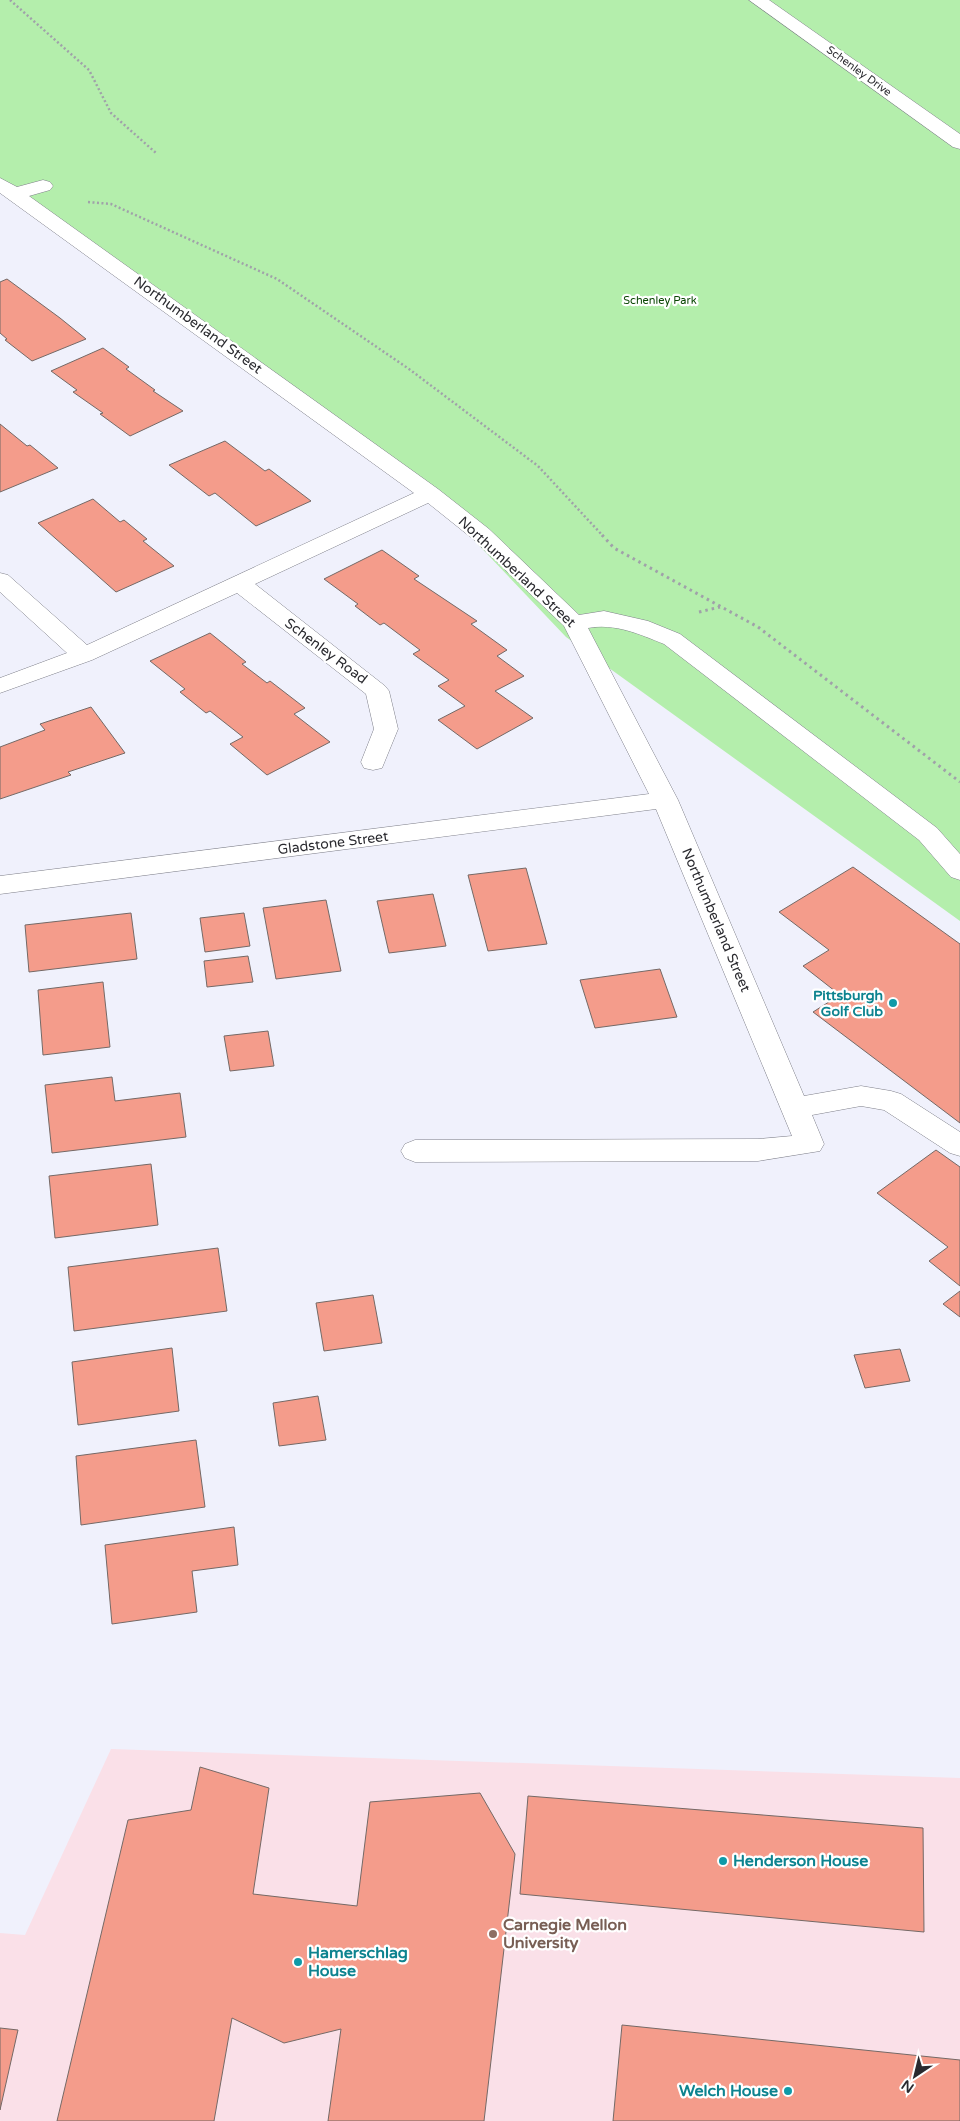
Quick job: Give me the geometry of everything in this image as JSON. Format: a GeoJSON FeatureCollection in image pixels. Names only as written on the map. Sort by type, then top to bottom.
{"type":"FeatureCollection","features":[{"type":"Feature","properties":{"kind":"street","name":"Schenley Drive"},"geometry":{"type":"LineString","coordinates":[[758,0],[960,143]]}},
{"type":"Feature","properties":{"kind":"street"},"geometry":{"type":"LineString","coordinates":[[12,192],[43,186]]}},
{"type":"Feature","properties":{"kind":"street","name":"Northumberland Street"},"geometry":{"type":"LineString","coordinates":[[12,192],[430,494],[480,534],[574,623],[666,800],[810,1144],[758,1150],[415,1151]]}},
{"type":"Feature","properties":{"kind":"street"},"geometry":{"type":"LineString","coordinates":[[0,686],[84,655],[430,494]]}},
{"type":"Feature","properties":{"kind":"street"},"geometry":{"type":"LineString","coordinates":[[0,580],[84,655]]}},
{"type":"Feature","properties":{"kind":"street","name":"Schenley Road"},"geometry":{"type":"LineString","coordinates":[[240,584],[377,690],[386,728],[373,762]]}},
{"type":"Feature","properties":{"kind":"street"},"geometry":{"type":"LineString","coordinates":[[574,623],[604,618],[640,626],[672,639],[928,834],[960,871]]}},
{"type":"Feature","properties":{"kind":"street","name":"Gladstone Street"},"geometry":{"type":"LineString","coordinates":[[0,885],[666,800]]}},
{"type":"Feature","properties":{"kind":"street"},"geometry":{"type":"LineString","coordinates":[[796,1108],[861,1096],[892,1101],[960,1146]]}},
{"type":"Feature","properties":{"kind":"path"},"geometry":{"type":"LineString","coordinates":[[10,0],[89,70],[111,113],[156,153]]}},
{"type":"Feature","properties":{"kind":"path"},"geometry":{"type":"LineString","coordinates":[[12,192],[111,204],[277,279],[409,369],[538,466],[614,548],[758,627],[960,782]]}},
{"type":"Feature","properties":{"kind":"shaded area","name":"Carnegie Mellon University"},"geometry":{"type":"Polygon","coordinates":[[[111,1749],[960,1778],[960,2121],[0,2121],[0,1933],[25,1935],[111,1749]]]}},
{"type":"Feature","properties":{"kind":"green space","name":"Schenley Park"},"geometry":{"type":"Polygon","coordinates":[[[0,0],[960,0],[960,921],[566,637],[430,494],[0,184],[0,0]]]}},
{"type":"Feature","properties":{"kind":"building"},"geometry":{"type":"Polygon","coordinates":[[[7,279],[86,339],[32,361],[5,340],[7,339],[0,333],[0,282],[7,279]]]}},
{"type":"Feature","properties":{"kind":"building"},"geometry":{"type":"Polygon","coordinates":[[[103,348],[129,367],[126,369],[155,390],[153,391],[183,411],[130,436],[100,414],[103,413],[73,392],[77,390],[51,371],[103,348]]]}},
{"type":"Feature","properties":{"kind":"building"},"geometry":{"type":"Polygon","coordinates":[[[0,424],[27,446],[30,445],[58,468],[0,492],[0,424]]]}},
{"type":"Feature","properties":{"kind":"building"},"geometry":{"type":"Polygon","coordinates":[[[225,441],[265,471],[269,469],[311,501],[256,526],[215,493],[209,496],[169,465],[225,441]]]}},
{"type":"Feature","properties":{"kind":"building"},"geometry":{"type":"Polygon","coordinates":[[[93,499],[120,522],[124,520],[147,539],[143,541],[174,566],[116,592],[38,523],[93,499]]]}},
{"type":"Feature","properties":{"kind":"building"},"geometry":{"type":"Polygon","coordinates":[[[382,550],[419,576],[414,579],[477,621],[471,624],[507,650],[497,656],[524,676],[495,691],[533,718],[477,749],[438,720],[465,706],[438,686],[449,680],[413,654],[420,650],[384,623],[380,625],[355,606],[358,604],[324,579],[382,550]]]}},
{"type":"Feature","properties":{"kind":"building"},"geometry":{"type":"Polygon","coordinates":[[[210,633],[246,662],[242,664],[267,683],[270,681],[305,708],[294,714],[330,742],[267,775],[230,744],[243,737],[210,711],[206,713],[180,692],[185,689],[150,661],[210,633]]]}},
{"type":"Feature","properties":{"kind":"building"},"geometry":{"type":"Polygon","coordinates":[[[91,707],[125,753],[68,772],[71,775],[0,799],[0,747],[45,730],[40,724],[91,707]]]}},
{"type":"Feature","properties":{"kind":"building","name":"Pittsburgh Golf Club"},"geometry":{"type":"Polygon","coordinates":[[[853,867],[960,944],[960,1123],[813,1012],[840,995],[803,966],[829,950],[779,912],[853,867]]]}},
{"type":"Feature","properties":{"kind":"building"},"geometry":{"type":"Polygon","coordinates":[[[526,868],[547,944],[488,951],[468,875],[526,868]]]}},
{"type":"Feature","properties":{"kind":"building"},"geometry":{"type":"Polygon","coordinates":[[[433,894],[446,946],[389,953],[377,901],[433,894]]]}},
{"type":"Feature","properties":{"kind":"building"},"geometry":{"type":"Polygon","coordinates":[[[326,900],[341,971],[276,979],[263,908],[326,900]]]}},
{"type":"Feature","properties":{"kind":"building"},"geometry":{"type":"Polygon","coordinates":[[[131,913],[137,959],[29,972],[25,925],[131,913]]]}},
{"type":"Feature","properties":{"kind":"building"},"geometry":{"type":"Polygon","coordinates":[[[244,913],[250,946],[205,952],[200,918],[244,913]]]}},
{"type":"Feature","properties":{"kind":"building"},"geometry":{"type":"Polygon","coordinates":[[[248,956],[253,982],[207,987],[204,961],[248,956]]]}},
{"type":"Feature","properties":{"kind":"building"},"geometry":{"type":"Polygon","coordinates":[[[660,969],[677,1017],[595,1028],[580,980],[660,969]]]}},
{"type":"Feature","properties":{"kind":"building"},"geometry":{"type":"Polygon","coordinates":[[[103,982],[110,1047],[43,1055],[38,990],[103,982]]]}},
{"type":"Feature","properties":{"kind":"building"},"geometry":{"type":"Polygon","coordinates":[[[268,1031],[274,1066],[230,1071],[224,1036],[268,1031]]]}},
{"type":"Feature","properties":{"kind":"building"},"geometry":{"type":"Polygon","coordinates":[[[112,1077],[115,1101],[180,1093],[186,1137],[52,1153],[45,1085],[112,1077]]]}},
{"type":"Feature","properties":{"kind":"building"},"geometry":{"type":"Polygon","coordinates":[[[936,1150],[960,1167],[960,1286],[929,1261],[948,1247],[877,1193],[936,1150]]]}},
{"type":"Feature","properties":{"kind":"building"},"geometry":{"type":"Polygon","coordinates":[[[151,1164],[158,1225],[55,1238],[49,1176],[151,1164]]]}},
{"type":"Feature","properties":{"kind":"building"},"geometry":{"type":"Polygon","coordinates":[[[218,1248],[227,1311],[74,1331],[68,1267],[218,1248]]]}},
{"type":"Feature","properties":{"kind":"building"},"geometry":{"type":"Polygon","coordinates":[[[960,1291],[960,1317],[943,1304],[960,1291]]]}},
{"type":"Feature","properties":{"kind":"building"},"geometry":{"type":"Polygon","coordinates":[[[373,1295],[382,1343],[324,1351],[316,1303],[373,1295]]]}},
{"type":"Feature","properties":{"kind":"building"},"geometry":{"type":"Polygon","coordinates":[[[172,1348],[179,1411],[78,1425],[72,1362],[172,1348]]]}},
{"type":"Feature","properties":{"kind":"building"},"geometry":{"type":"Polygon","coordinates":[[[900,1349],[910,1381],[865,1388],[854,1355],[900,1349]]]}},
{"type":"Feature","properties":{"kind":"building"},"geometry":{"type":"Polygon","coordinates":[[[318,1396],[326,1440],[279,1446],[273,1403],[318,1396]]]}},
{"type":"Feature","properties":{"kind":"building"},"geometry":{"type":"Polygon","coordinates":[[[196,1440],[205,1507],[81,1525],[76,1456],[196,1440]]]}},
{"type":"Feature","properties":{"kind":"building"},"geometry":{"type":"Polygon","coordinates":[[[234,1527],[238,1565],[192,1571],[197,1612],[112,1624],[105,1545],[234,1527]]]}},
{"type":"Feature","properties":{"kind":"building","name":"Hamerschlag House"},"geometry":{"type":"Polygon","coordinates":[[[200,1767],[269,1788],[253,1894],[357,1906],[370,1802],[480,1793],[515,1854],[484,2121],[328,2121],[341,2029],[284,2043],[232,2018],[214,2121],[57,2121],[128,1820],[191,1810],[200,1767]]]}},
{"type":"Feature","properties":{"kind":"building","name":"Henderson House"},"geometry":{"type":"Polygon","coordinates":[[[528,1796],[923,1828],[924,1932],[520,1894],[528,1796]]]}},
{"type":"Feature","properties":{"kind":"building","name":"Welch House"},"geometry":{"type":"Polygon","coordinates":[[[622,2025],[960,2060],[960,2121],[613,2121],[622,2025]]]}},
{"type":"Feature","properties":{"kind":"building"},"geometry":{"type":"Polygon","coordinates":[[[0,2028],[18,2030],[0,2110],[0,2028]]]}},
{"type":"Feature","properties":{"kind":"place","name":"Pittsburgh Golf Club"},"geometry":{"type":"Point","coordinates":[893,1003]}},
{"type":"Feature","properties":{"kind":"place","name":"Henderson House"},"geometry":{"type":"Point","coordinates":[723,1861]}},
{"type":"Feature","properties":{"kind":"place","name":"Carnegie Mellon University"},"geometry":{"type":"Point","coordinates":[493,1934]}},
{"type":"Feature","properties":{"kind":"place","name":"Hamerschlag House"},"geometry":{"type":"Point","coordinates":[298,1962]}},
{"type":"Feature","properties":{"kind":"place","name":"Welch House"},"geometry":{"type":"Point","coordinates":[788,2091]}}]}
